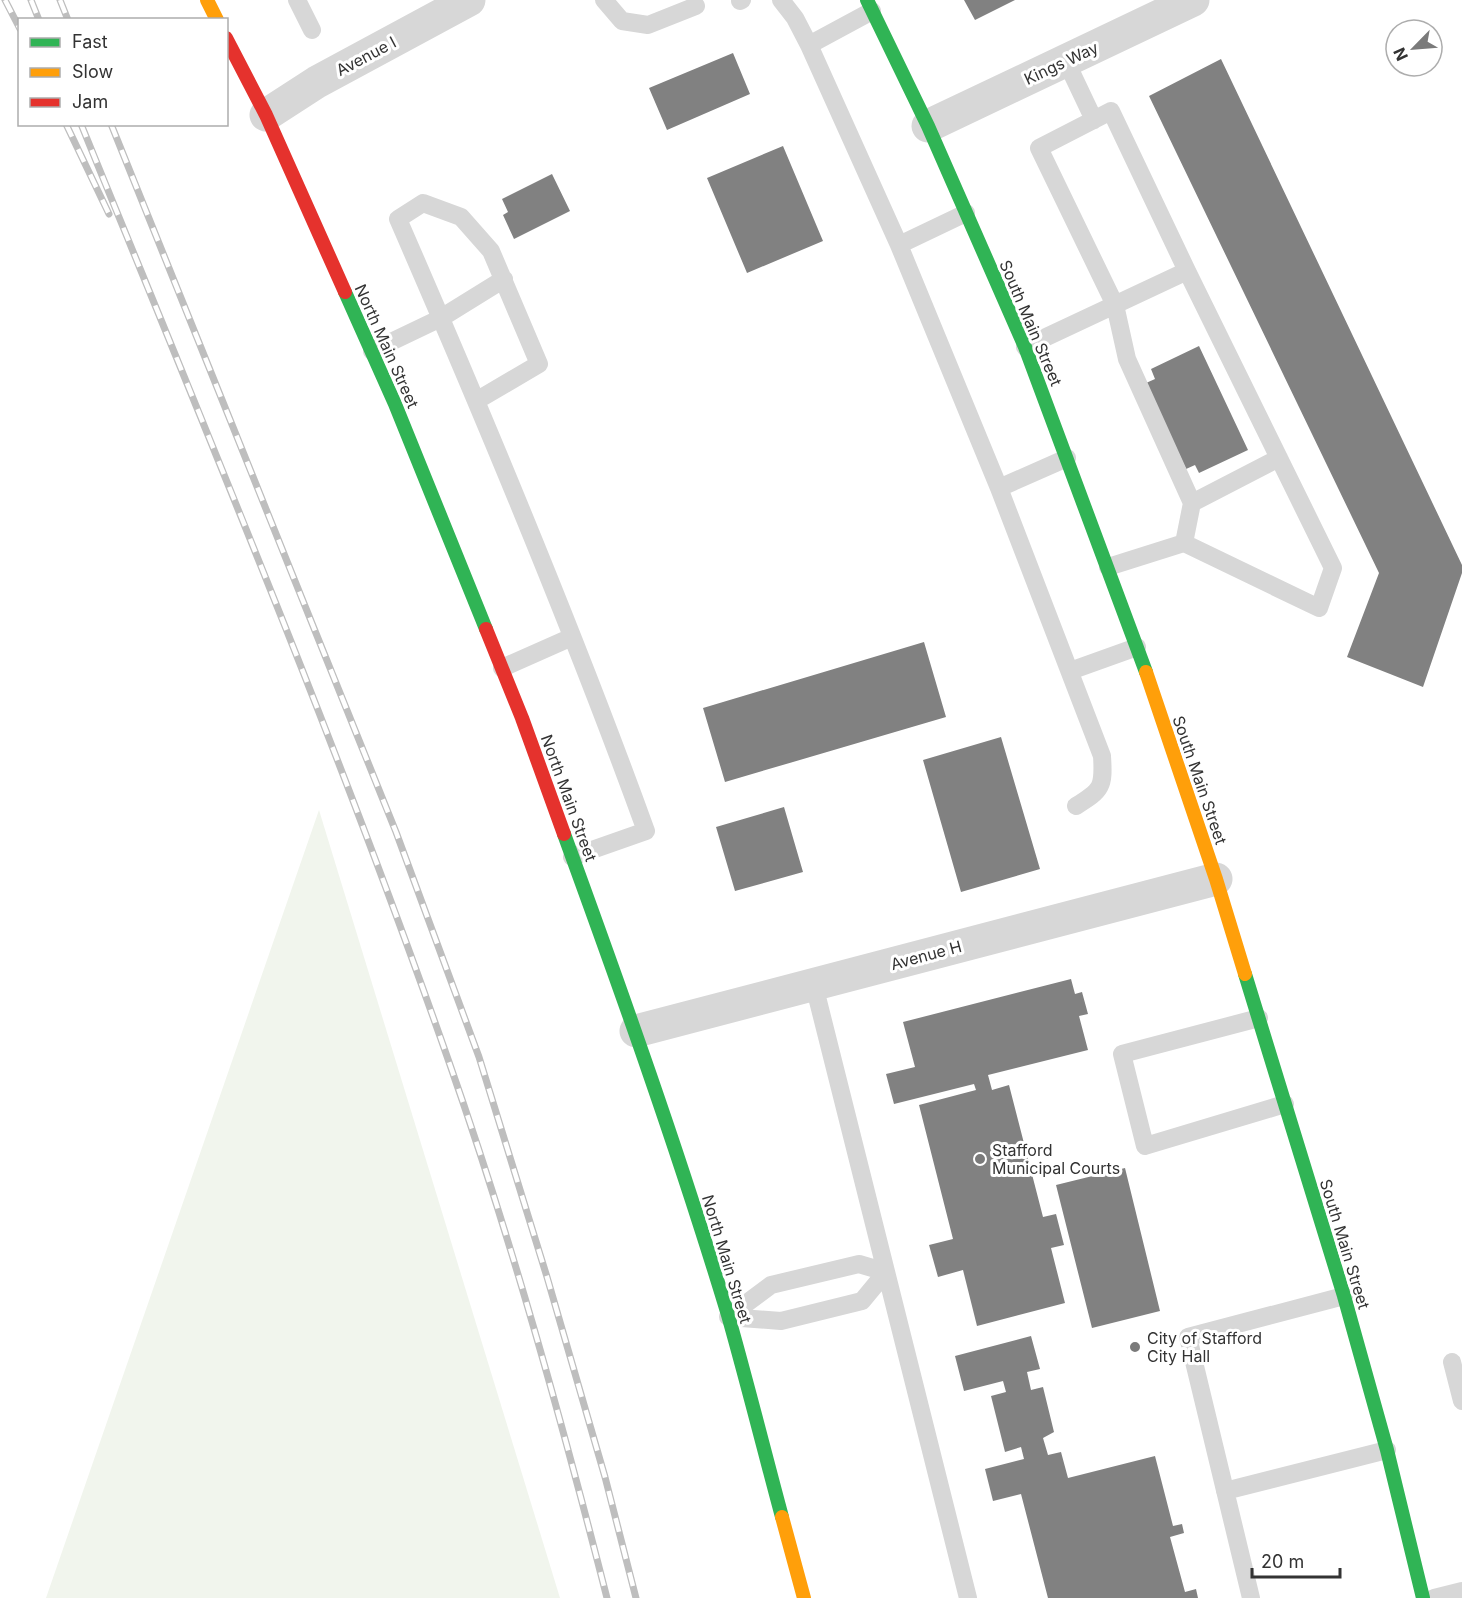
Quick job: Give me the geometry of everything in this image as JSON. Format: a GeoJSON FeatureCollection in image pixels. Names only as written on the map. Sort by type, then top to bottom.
{"type":"FeatureCollection","features":[{"type":"Feature","properties":{"kind":"highway"},"geometry":{"type":"LineString","coordinates":[[207,0],[216,18]]}},
{"type":"Feature","properties":{"kind":"highway","name":"South Main Street"},"geometry":{"type":"LineString","coordinates":[[869,6],[928,126],[1024,347],[1137,647],[1216,879],[1344,1296],[1387,1450],[1423,1598]]}},
{"type":"Feature","properties":{"kind":"highway","name":"North Main Street"},"geometry":{"type":"LineString","coordinates":[[228,42],[266,115],[395,404],[502,668],[572,857],[636,1031],[728,1317],[804,1598]]}},
{"type":"Feature","properties":{"kind":"street","name":"Avenue I"},"geometry":{"type":"LineString","coordinates":[[266,115],[316,82],[469,0]]}},
{"type":"Feature","properties":{"kind":"street","name":"Kings Way"},"geometry":{"type":"LineString","coordinates":[[928,126],[1193,0]]}},
{"type":"Feature","properties":{"kind":"street","name":"Avenue H"},"geometry":{"type":"LineString","coordinates":[[636,1031],[1216,879]]}},
{"type":"Feature","properties":{"kind":"lane"},"geometry":{"type":"LineString","coordinates":[[297,0],[312,30]]}},
{"type":"Feature","properties":{"kind":"lane"},"geometry":{"type":"LineString","coordinates":[[604,0],[622,21],[648,25],[696,6]]}},
{"type":"Feature","properties":{"kind":"lane"},"geometry":{"type":"LineString","coordinates":[[781,0],[795,18],[809,45],[899,245],[999,488],[1102,756],[1104,779],[1095,794],[1076,806]]}},
{"type":"Feature","properties":{"kind":"lane"},"geometry":{"type":"LineString","coordinates":[[809,45],[869,6]]}},
{"type":"Feature","properties":{"kind":"lane"},"geometry":{"type":"LineString","coordinates":[[1066,61],[1094,120]]}},
{"type":"Feature","properties":{"kind":"lane"},"geometry":{"type":"LineString","coordinates":[[1108,567],[1184,543],[1319,608],[1333,568],[1187,272],[1111,111],[1039,148],[1115,305],[1127,359],[1192,503],[1184,543]]}},
{"type":"Feature","properties":{"kind":"lane"},"geometry":{"type":"LineString","coordinates":[[476,401],[539,364],[491,251],[461,217],[423,203],[398,219],[529,525],[610,730],[646,831],[572,857]]}},
{"type":"Feature","properties":{"kind":"lane"},"geometry":{"type":"LineString","coordinates":[[899,245],[966,213]]}},
{"type":"Feature","properties":{"kind":"lane"},"geometry":{"type":"LineString","coordinates":[[1024,347],[1187,272]]}},
{"type":"Feature","properties":{"kind":"lane"},"geometry":{"type":"LineString","coordinates":[[372,351],[441,318],[504,279]]}},
{"type":"Feature","properties":{"kind":"lane"},"geometry":{"type":"LineString","coordinates":[[999,488],[1067,458]]}},
{"type":"Feature","properties":{"kind":"lane"},"geometry":{"type":"LineString","coordinates":[[1192,503],[1279,458]]}},
{"type":"Feature","properties":{"kind":"lane"},"geometry":{"type":"LineString","coordinates":[[502,668],[572,636]]}},
{"type":"Feature","properties":{"kind":"lane"},"geometry":{"type":"LineString","coordinates":[[1070,671],[1137,647]]}},
{"type":"Feature","properties":{"kind":"lane"},"geometry":{"type":"LineString","coordinates":[[814,985],[968,1598]]}},
{"type":"Feature","properties":{"kind":"lane"},"geometry":{"type":"LineString","coordinates":[[1259,1018],[1122,1054],[1145,1146],[1285,1104]]}},
{"type":"Feature","properties":{"kind":"lane"},"geometry":{"type":"LineString","coordinates":[[728,1317],[771,1285],[859,1264],[886,1272]]}},
{"type":"Feature","properties":{"kind":"lane"},"geometry":{"type":"LineString","coordinates":[[728,1317],[781,1321],[862,1301],[886,1272]]}},
{"type":"Feature","properties":{"kind":"lane"},"geometry":{"type":"LineString","coordinates":[[1251,1598],[1188,1337],[1344,1296]]}},
{"type":"Feature","properties":{"kind":"lane"},"geometry":{"type":"LineString","coordinates":[[1452,1362],[1462,1401]]}},
{"type":"Feature","properties":{"kind":"lane"},"geometry":{"type":"LineString","coordinates":[[1225,1491],[1387,1450]]}},
{"type":"Feature","properties":{"kind":"lane"},"geometry":{"type":"LineString","coordinates":[[1434,1598],[1462,1592]]}},
{"type":"Feature","properties":{"kind":"shaded area"},"geometry":{"type":"Polygon","coordinates":[[[319,810],[560,1598],[46,1598],[319,810]]]}},
{"type":"Feature","properties":{"kind":"building"},"geometry":{"type":"Polygon","coordinates":[[[964,0],[1015,0],[975,20],[964,0]]]}},
{"type":"Feature","properties":{"kind":"building"},"geometry":{"type":"Polygon","coordinates":[[[733,53],[750,94],[667,130],[649,88],[733,53]]]}},
{"type":"Feature","properties":{"kind":"building"},"geometry":{"type":"Polygon","coordinates":[[[1221,59],[1462,565],[1462,573],[1423,687],[1347,657],[1379,573],[1149,96],[1221,59]]]}},
{"type":"Feature","properties":{"kind":"building"},"geometry":{"type":"Polygon","coordinates":[[[783,146],[823,241],[747,273],[707,178],[783,146]]]}},
{"type":"Feature","properties":{"kind":"building"},"geometry":{"type":"Polygon","coordinates":[[[552,174],[570,211],[514,239],[503,215],[508,212],[502,199],[552,174]]]}},
{"type":"Feature","properties":{"kind":"building"},"geometry":{"type":"Polygon","coordinates":[[[1199,346],[1248,450],[1199,473],[1195,465],[1186,469],[1146,383],[1155,379],[1151,369],[1199,346]]]}},
{"type":"Feature","properties":{"kind":"building"},"geometry":{"type":"Polygon","coordinates":[[[924,642],[946,717],[725,782],[703,708],[924,642]]]}},
{"type":"Feature","properties":{"kind":"building"},"geometry":{"type":"Polygon","coordinates":[[[1001,737],[1040,869],[961,892],[923,760],[1001,737]]]}},
{"type":"Feature","properties":{"kind":"building"},"geometry":{"type":"Polygon","coordinates":[[[784,807],[803,872],[735,891],[716,827],[784,807]]]}},
{"type":"Feature","properties":{"kind":"building","name":"Stafford Municipal Courts"},"geometry":{"type":"Polygon","coordinates":[[[1071,979],[1075,994],[1082,992],[1088,1014],[1079,1016],[1088,1050],[988,1075],[992,1090],[1009,1085],[1043,1217],[1056,1214],[1064,1245],[1051,1248],[1065,1303],[977,1326],[963,1270],[938,1277],[929,1245],[953,1239],[919,1105],[976,1090],[974,1084],[894,1104],[886,1074],[915,1067],[903,1022],[1071,979]]]}},
{"type":"Feature","properties":{"kind":"building"},"geometry":{"type":"Polygon","coordinates":[[[1125,1168],[1160,1311],[1092,1328],[1056,1185],[1125,1168]]]}},
{"type":"Feature","properties":{"kind":"building"},"geometry":{"type":"Polygon","coordinates":[[[1031,1336],[1040,1369],[1027,1372],[1031,1390],[1043,1387],[1054,1432],[1043,1438],[1048,1455],[1061,1452],[1068,1478],[1155,1456],[1173,1526],[1182,1524],[1184,1533],[1170,1537],[1185,1592],[1196,1589],[1198,1598],[1048,1598],[1021,1494],[993,1501],[985,1469],[1024,1459],[1021,1447],[1005,1452],[991,1396],[1006,1392],[1003,1381],[964,1391],[955,1356],[1031,1336]]]}},
{"type":"Feature","properties":{"kind":"railway"},"geometry":{"type":"LineString","coordinates":[[5,0],[18,25]]}},
{"type":"Feature","properties":{"kind":"railway"},"geometry":{"type":"LineString","coordinates":[[31,0],[38,18]]}},
{"type":"Feature","properties":{"kind":"railway"},"geometry":{"type":"LineString","coordinates":[[60,0],[67,18]]}},
{"type":"Feature","properties":{"kind":"railway"},"geometry":{"type":"LineString","coordinates":[[67,126],[109,214]]}},
{"type":"Feature","properties":{"kind":"railway"},"geometry":{"type":"LineString","coordinates":[[82,126],[224,474],[407,943],[472,1128],[534,1328],[607,1598]]}},
{"type":"Feature","properties":{"kind":"railway"},"geometry":{"type":"LineString","coordinates":[[112,126],[396,832],[479,1057],[547,1277],[605,1477],[636,1598]]}},
{"type":"Feature","properties":{"kind":"traffic: fast"},"geometry":{"type":"LineString","coordinates":[[867,0],[928,126],[1025,347],[1146,672]]}},
{"type":"Feature","properties":{"kind":"traffic: fast"},"geometry":{"type":"LineString","coordinates":[[345,292],[395,404],[486,629]]}},
{"type":"Feature","properties":{"kind":"traffic: fast"},"geometry":{"type":"LineString","coordinates":[[564,834],[690,1194],[728,1315],[782,1517]]}},
{"type":"Feature","properties":{"kind":"traffic: fast"},"geometry":{"type":"LineString","coordinates":[[1245,974],[1344,1296],[1387,1450],[1423,1598]]}},
{"type":"Feature","properties":{"kind":"traffic: slow"},"geometry":{"type":"LineString","coordinates":[[207,0],[216,18]]}},
{"type":"Feature","properties":{"kind":"traffic: slow"},"geometry":{"type":"LineString","coordinates":[[1146,672],[1216,879],[1245,974]]}},
{"type":"Feature","properties":{"kind":"traffic: slow"},"geometry":{"type":"LineString","coordinates":[[782,1517],[804,1598]]}},
{"type":"Feature","properties":{"kind":"traffic: jam"},"geometry":{"type":"LineString","coordinates":[[228,42],[266,115],[345,292]]}},
{"type":"Feature","properties":{"kind":"traffic: jam"},"geometry":{"type":"LineString","coordinates":[[486,629],[522,718],[564,834]]}},
{"type":"Feature","properties":{"kind":"place","name":"Stafford Municipal Courts"},"geometry":{"type":"Point","coordinates":[980,1159]}},
{"type":"Feature","properties":{"kind":"place","name":"City of Stafford City Hall"},"geometry":{"type":"Point","coordinates":[1135,1347]}}]}
